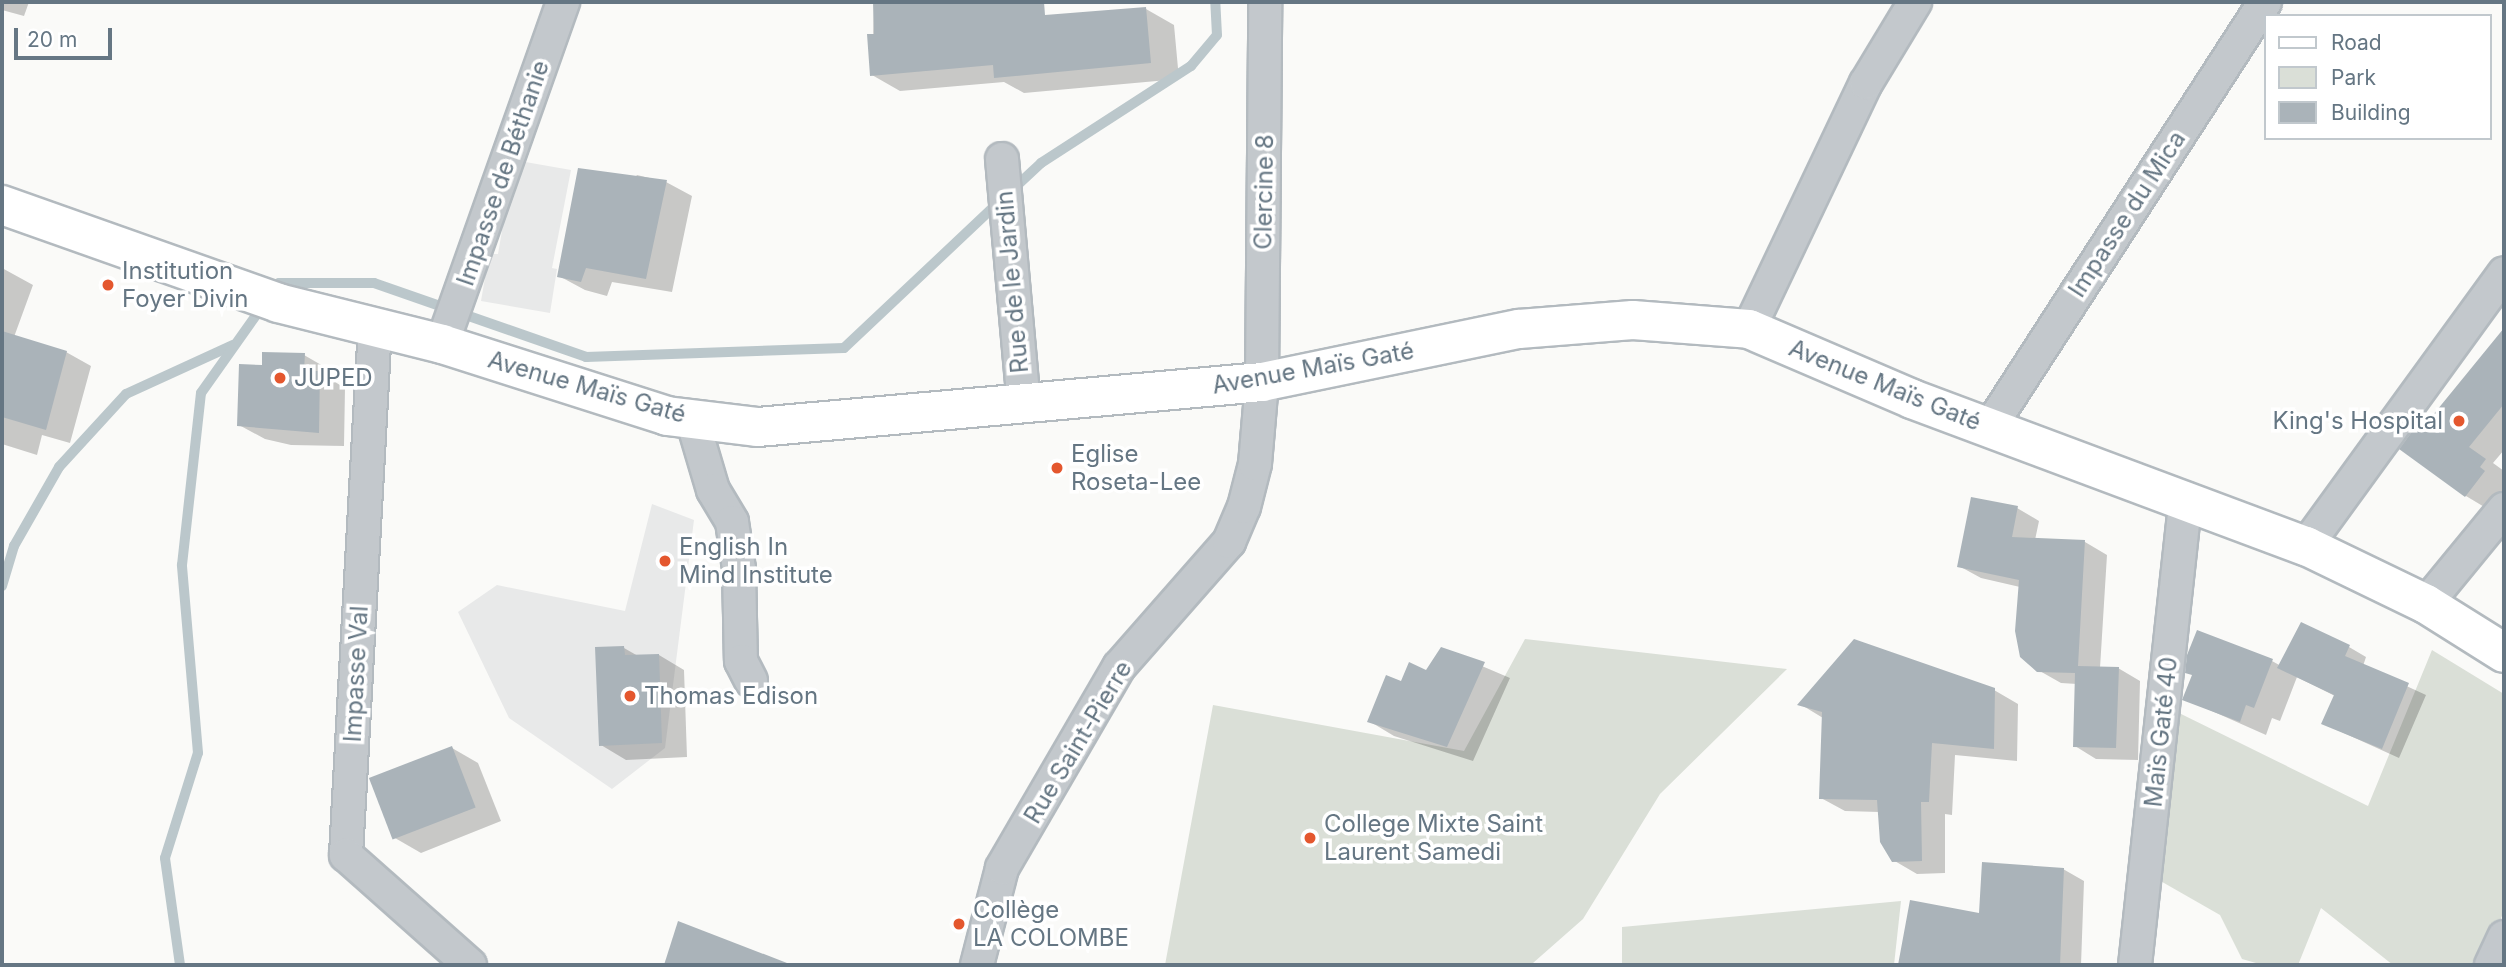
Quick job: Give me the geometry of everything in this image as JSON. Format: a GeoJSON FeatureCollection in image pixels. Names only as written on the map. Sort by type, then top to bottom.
{"type":"FeatureCollection","features":[{"type":"Feature","properties":{"kind":"street","name":"Impasse de Béthanie"},"geometry":{"type":"LineString","coordinates":[[446,336],[563,2]]}},
{"type":"Feature","properties":{"kind":"street","name":"Clercine 8"},"geometry":{"type":"LineString","coordinates":[[1262,382],[1265,2]]}},
{"type":"Feature","properties":{"kind":"street"},"geometry":{"type":"LineString","coordinates":[[1749,329],[1866,83],[1914,2]]}},
{"type":"Feature","properties":{"kind":"street","name":"Impasse du Mica"},"geometry":{"type":"LineString","coordinates":[[1990,427],[2265,2]]}},
{"type":"Feature","properties":{"kind":"street","name":"Rue de le Jardin"},"geometry":{"type":"LineString","coordinates":[[1002,159],[1004,214],[1024,405]]}},
{"type":"Feature","properties":{"kind":"street","name":"Avenue Maïs Gaté"},"geometry":{"type":"LineString","coordinates":[[2,205],[266,298],[374,326],[446,336],[667,416],[758,427],[1262,382],[1519,329],[1633,320],[1749,329],[1912,400],[2186,499],[2306,546],[2426,604],[2504,653]]}},
{"type":"Feature","properties":{"kind":"street"},"geometry":{"type":"LineString","coordinates":[[2306,546],[2504,273]]}},
{"type":"Feature","properties":{"kind":"street","name":"Impasse Val"},"geometry":{"type":"LineString","coordinates":[[374,326],[346,855],[470,965]]}},
{"type":"Feature","properties":{"kind":"street","name":"Rue Saint-Pierre"},"geometry":{"type":"LineString","coordinates":[[977,965],[1002,868],[1119,667],[1229,542],[1255,464],[1262,382]]}},
{"type":"Feature","properties":{"kind":"street"},"geometry":{"type":"LineString","coordinates":[[692,419],[713,490],[732,522],[739,569],[741,661],[751,681]]}},
{"type":"Feature","properties":{"kind":"street","name":"Maïs Gaté 40"},"geometry":{"type":"LineString","coordinates":[[2135,965],[2186,499]]}},
{"type":"Feature","properties":{"kind":"street"},"geometry":{"type":"LineString","coordinates":[[2426,604],[2504,509]]}},
{"type":"Feature","properties":{"kind":"street"},"geometry":{"type":"LineString","coordinates":[[2491,965],[2504,937]]}},
{"type":"Feature","properties":{"kind":"shaded area"},"geometry":{"type":"Polygon","coordinates":[[[514,160],[571,170],[552,268],[557,269],[550,313],[481,301],[489,254],[498,254],[514,160]]]}},
{"type":"Feature","properties":{"kind":"shaded area"},"geometry":{"type":"Polygon","coordinates":[[[652,504],[694,520],[665,748],[612,789],[509,718],[458,612],[497,585],[625,611],[652,504]]]}},
{"type":"Feature","properties":{"kind":"green space"},"geometry":{"type":"Polygon","coordinates":[[[1525,639],[1787,669],[1660,794],[1583,919],[1533,963],[1165,965],[1213,705],[1464,751],[1525,639]]]}},
{"type":"Feature","properties":{"kind":"green space"},"geometry":{"type":"Polygon","coordinates":[[[2432,650],[2504,694],[2504,911],[2482,965],[2393,965],[2321,908],[2298,965],[2263,965],[2242,959],[2220,915],[2157,879],[2175,711],[2368,806],[2432,650]]]}},
{"type":"Feature","properties":{"kind":"green space"},"geometry":{"type":"Polygon","coordinates":[[[1901,901],[1894,965],[1622,965],[1622,927],[1901,901]]]}},
{"type":"Feature","properties":{"kind":"building"},"geometry":{"type":"Polygon","coordinates":[[[873,2],[1044,2],[1045,15],[1146,7],[1151,63],[994,78],[993,65],[870,76],[867,34],[874,34],[873,2]]]}},
{"type":"Feature","properties":{"kind":"building"},"geometry":{"type":"Polygon","coordinates":[[[578,168],[667,180],[646,279],[586,268],[581,282],[557,277],[578,168]]]}},
{"type":"Feature","properties":{"kind":"building"},"geometry":{"type":"Polygon","coordinates":[[[2504,328],[2504,404],[2469,447],[2486,459],[2480,467],[2485,471],[2465,497],[2399,449],[2419,422],[2424,426],[2504,328]]]}},
{"type":"Feature","properties":{"kind":"building"},"geometry":{"type":"Polygon","coordinates":[[[2,331],[67,351],[46,430],[2,417],[2,331]]]}},
{"type":"Feature","properties":{"kind":"building"},"geometry":{"type":"Polygon","coordinates":[[[262,352],[305,353],[304,371],[320,371],[319,433],[237,426],[239,364],[262,365],[262,352]]]}},
{"type":"Feature","properties":{"kind":"building"},"geometry":{"type":"Polygon","coordinates":[[[1971,497],[2018,506],[2012,537],[2085,540],[2078,666],[2119,667],[2116,748],[2073,747],[2075,673],[2037,672],[2020,657],[2015,631],[2019,580],[1957,567],[1971,497]]]}},
{"type":"Feature","properties":{"kind":"building"},"geometry":{"type":"Polygon","coordinates":[[[2301,622],[2350,645],[2345,656],[2409,683],[2382,749],[2321,724],[2334,695],[2277,668],[2301,622]]]}},
{"type":"Feature","properties":{"kind":"building"},"geometry":{"type":"Polygon","coordinates":[[[2197,630],[2273,659],[2254,708],[2246,705],[2240,722],[2182,700],[2192,675],[2185,673],[2187,655],[2197,630]]]}},
{"type":"Feature","properties":{"kind":"building"},"geometry":{"type":"Polygon","coordinates":[[[1854,639],[1995,688],[1994,749],[1932,743],[1929,802],[1921,802],[1922,861],[1892,862],[1880,842],[1877,800],[1819,799],[1822,712],[1797,705],[1854,639]]]}},
{"type":"Feature","properties":{"kind":"building"},"geometry":{"type":"Polygon","coordinates":[[[624,646],[625,655],[659,654],[662,743],[599,746],[595,647],[624,646]]]}},
{"type":"Feature","properties":{"kind":"building"},"geometry":{"type":"Polygon","coordinates":[[[1441,647],[1485,662],[1447,747],[1367,722],[1386,675],[1401,681],[1409,662],[1426,670],[1441,647]]]}},
{"type":"Feature","properties":{"kind":"building"},"geometry":{"type":"Polygon","coordinates":[[[452,746],[476,808],[393,840],[369,778],[452,746]]]}},
{"type":"Feature","properties":{"kind":"building"},"geometry":{"type":"Polygon","coordinates":[[[1982,862],[2064,868],[2060,965],[1898,965],[1910,900],[1979,913],[1982,862]]]}},
{"type":"Feature","properties":{"kind":"building"},"geometry":{"type":"Polygon","coordinates":[[[678,921],[787,963],[664,965],[678,921]]]}},
{"type":"Feature","properties":{"kind":"waterway"},"geometry":{"type":"LineString","coordinates":[[1011,191],[1041,163],[1191,66],[1217,35],[1215,2]]}},
{"type":"Feature","properties":{"kind":"waterway"},"geometry":{"type":"LineString","coordinates":[[272,292],[279,283],[374,283],[586,357],[844,348],[1000,201]]}},
{"type":"Feature","properties":{"kind":"waterway"},"geometry":{"type":"LineString","coordinates":[[180,965],[165,858],[198,753],[182,565],[201,393],[262,307]]}},
{"type":"Feature","properties":{"kind":"waterway"},"geometry":{"type":"LineString","coordinates":[[2,586],[14,546],[59,467],[126,394],[233,345]]}},
{"type":"Feature","properties":{"kind":"place","name":"Institution Foyer Divin"},"geometry":{"type":"Point","coordinates":[108,285]}},
{"type":"Feature","properties":{"kind":"place","name":"JUPED"},"geometry":{"type":"Point","coordinates":[280,378]}},
{"type":"Feature","properties":{"kind":"place","name":"King's Hospital"},"geometry":{"type":"Point","coordinates":[2459,421]}},
{"type":"Feature","properties":{"kind":"place","name":"Eglise Roseta-Lee"},"geometry":{"type":"Point","coordinates":[1057,468]}},
{"type":"Feature","properties":{"kind":"place","name":"English In Mind Institute"},"geometry":{"type":"Point","coordinates":[665,561]}},
{"type":"Feature","properties":{"kind":"place","name":"Thomas Edison"},"geometry":{"type":"Point","coordinates":[630,696]}},
{"type":"Feature","properties":{"kind":"place","name":"College Mixte Saint Laurent Samedi"},"geometry":{"type":"Point","coordinates":[1310,838]}},
{"type":"Feature","properties":{"kind":"place","name":"Collège LA COLOMBE"},"geometry":{"type":"Point","coordinates":[959,924]}}]}
